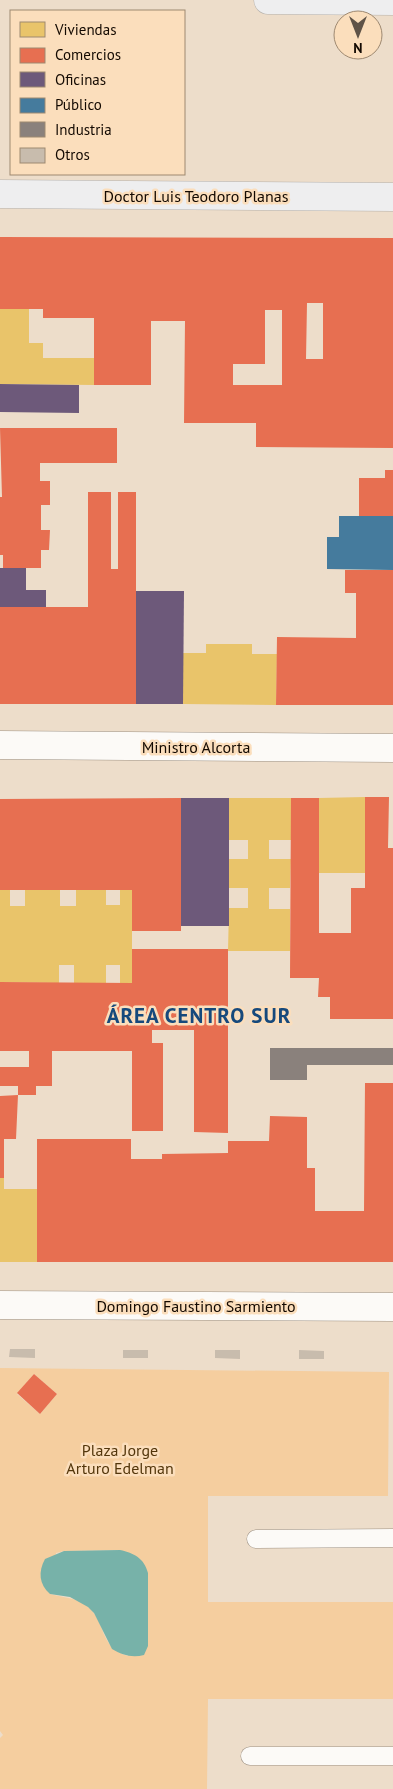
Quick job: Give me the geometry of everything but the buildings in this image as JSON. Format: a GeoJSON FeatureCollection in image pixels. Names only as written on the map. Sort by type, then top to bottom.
{"type":"FeatureCollection","features":[{"type":"Feature","properties":{"kind":"highway"},"geometry":{"type":"LineString","coordinates":[[268,0],[393,1]]}},
{"type":"Feature","properties":{"kind":"highway","name":"Doctor Luis Teodoro Planas"},"geometry":{"type":"LineString","coordinates":[[0,194],[393,197]]}},
{"type":"Feature","properties":{"kind":"street","name":"Ministro Alcorta"},"geometry":{"type":"LineString","coordinates":[[0,746],[393,748]]}},
{"type":"Feature","properties":{"kind":"street","name":"Domingo Faustino Sarmiento"},"geometry":{"type":"LineString","coordinates":[[0,1305],[393,1306]]}},
{"type":"Feature","properties":{"kind":"lane"},"geometry":{"type":"LineString","coordinates":[[256,1539],[393,1538]]}},
{"type":"Feature","properties":{"kind":"lane"},"geometry":{"type":"LineString","coordinates":[[250,1756],[393,1756]]}},
{"type":"Feature","properties":{"kind":"green space","name":"Plaza Jorge Arturo Edelman"},"geometry":{"type":"Polygon","coordinates":[[[0,1368],[389,1372],[388,1496],[208,1496],[208,1602],[393,1602],[393,1699],[208,1699],[207,1789],[0,1789],[0,1738],[3,1735],[0,1731],[0,1368]],[[34,1374],[17,1394],[40,1414],[57,1394],[34,1374]],[[120,1550],[64,1551],[56,1553],[50,1594],[74,1599],[87,1606],[98,1619],[112,1647],[128,1656],[120,1550]]]}},
{"type":"Feature","properties":{"kind":"water"},"geometry":{"type":"Polygon","coordinates":[[[120,1550],[138,1557],[148,1573],[148,1646],[144,1655],[127,1655],[112,1649],[94,1613],[88,1607],[70,1597],[50,1594],[46,1590],[41,1578],[41,1569],[45,1559],[64,1551],[120,1550]]]}},
{"type":"Feature","properties":{"kind":"district","name":"ÁREA CENTRO SUR"},"geometry":{"type":"Point","coordinates":[199,1015]}}]}
